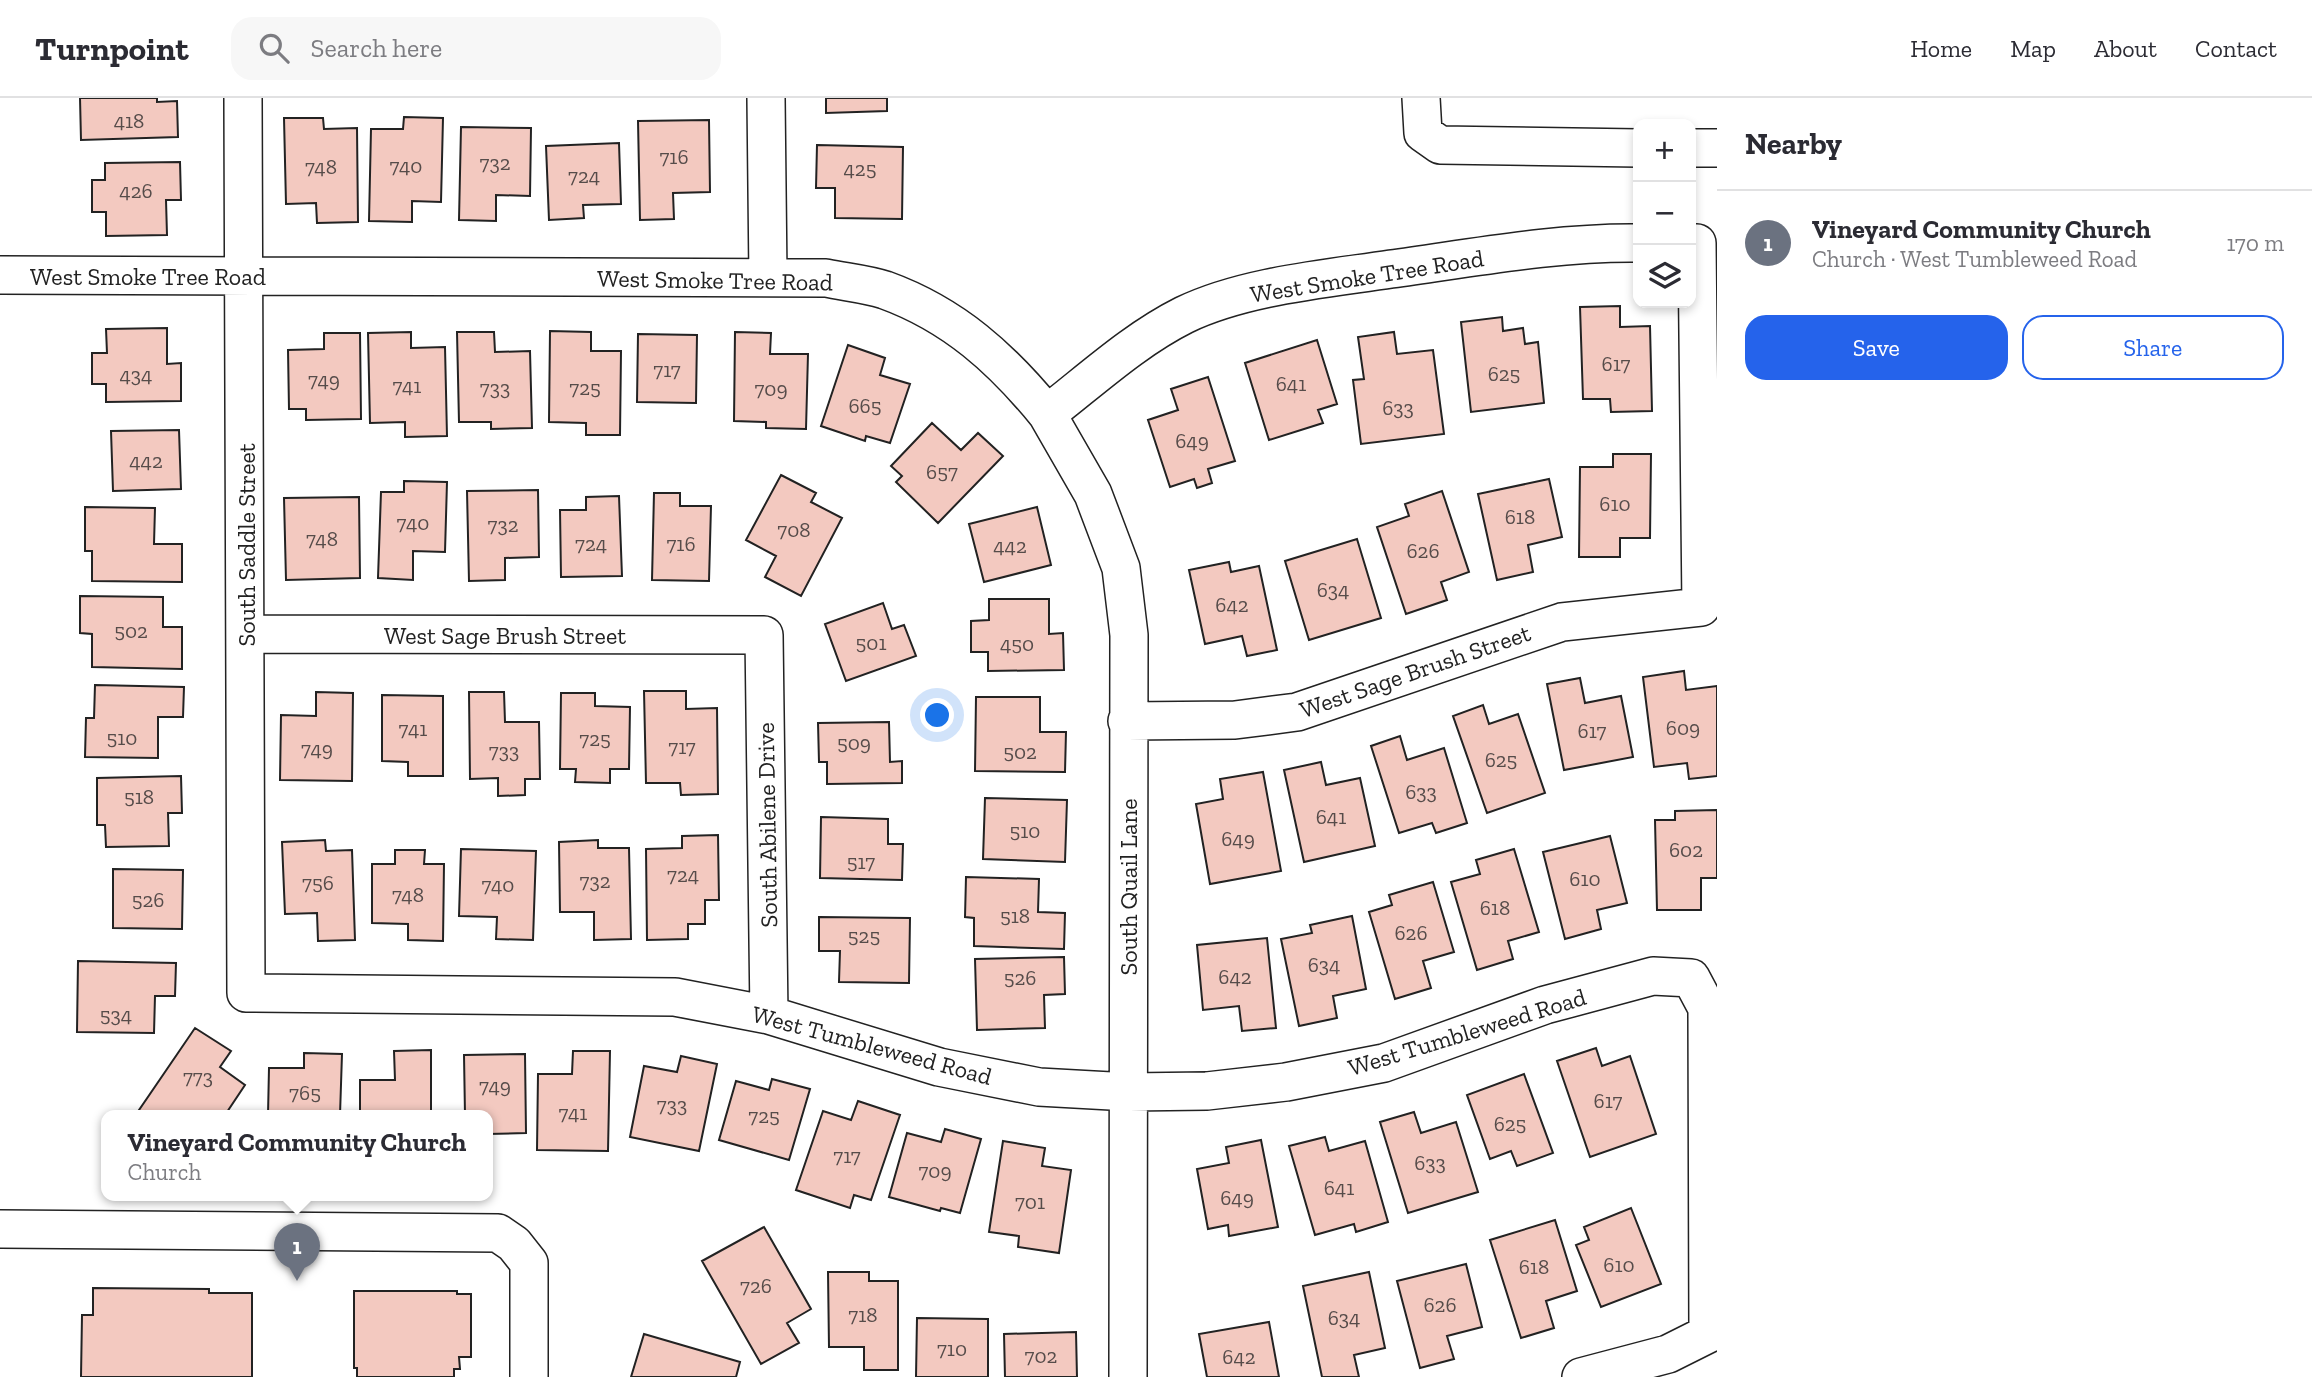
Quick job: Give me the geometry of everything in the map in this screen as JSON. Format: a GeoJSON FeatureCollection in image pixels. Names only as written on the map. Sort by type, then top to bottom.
{"type":"FeatureCollection","features":[{"type":"Feature","properties":{"kind":"street","name":"South Saddle Street"},"geometry":{"type":"LineString","coordinates":[[243,98],[246,993]]}},
{"type":"Feature","properties":{"kind":"street"},"geometry":{"type":"LineString","coordinates":[[766,98],[768,277]]}},
{"type":"Feature","properties":{"kind":"street"},"geometry":{"type":"LineString","coordinates":[[1421,98],[1423,133],[1440,145],[1633,148]]}},
{"type":"Feature","properties":{"kind":"street"},"geometry":{"type":"LineString","coordinates":[[1696,148],[1717,148]]}},
{"type":"Feature","properties":{"kind":"street","name":"West Smoke Tree Road"},"geometry":{"type":"LineString","coordinates":[[0,275],[826,278],[883,289],[946,317],[1012,371],[1047,414],[1150,334],[1186,314],[1223,302],[1296,283],[1446,261],[1633,243]]}},
{"type":"Feature","properties":{"kind":"street","name":"West Sage Brush Street"},"geometry":{"type":"LineString","coordinates":[[1127,721],[1235,720],[1297,712],[1562,622],[1701,607],[1694,245]]}},
{"type":"Feature","properties":{"kind":"street","name":"South Quail Lane"},"geometry":{"type":"LineString","coordinates":[[1047,414],[1093,494],[1121,568],[1129,635],[1128,1377]]}},
{"type":"Feature","properties":{"kind":"street","name":"West Sage Brush Street"},"geometry":{"type":"LineString","coordinates":[[246,634],[764,635]]}},
{"type":"Feature","properties":{"kind":"street","name":"South Abilene Drive"},"geometry":{"type":"LineString","coordinates":[[764,635],[769,1015]]}},
{"type":"Feature","properties":{"kind":"street","name":"West Tumbleweed Road"},"geometry":{"type":"LineString","coordinates":[[246,993],[675,997],[769,1015],[939,1067],[1039,1087],[1129,1092],[1207,1091],[1259,1085],[1384,1063],[1545,1005],[1653,976],[1691,978],[1707,1007],[1708,1334],[1668,1354],[1581,1377]]}},
{"type":"Feature","properties":{"kind":"street"},"geometry":{"type":"LineString","coordinates":[[0,1229],[498,1233],[514,1244],[529,1263],[529,1377]]}},
{"type":"Feature","properties":{"kind":"building"},"geometry":{"type":"Polygon","coordinates":[[[80,98],[157,98],[157,102],[177,101],[178,137],[81,140],[80,98]]]}},
{"type":"Feature","properties":{"kind":"building"},"geometry":{"type":"Polygon","coordinates":[[[826,98],[887,98],[887,111],[826,113],[826,98]]]}},
{"type":"Feature","properties":{"kind":"building"},"geometry":{"type":"Polygon","coordinates":[[[404,117],[443,118],[441,202],[412,201],[412,222],[369,221],[371,129],[403,129],[404,117]]]}},
{"type":"Feature","properties":{"kind":"building"},"geometry":{"type":"Polygon","coordinates":[[[284,118],[323,118],[324,129],[357,128],[358,222],[317,223],[316,203],[286,204],[284,118]]]}},
{"type":"Feature","properties":{"kind":"building"},"geometry":{"type":"Polygon","coordinates":[[[709,120],[710,192],[673,193],[674,219],[640,220],[638,121],[709,120]]]}},
{"type":"Feature","properties":{"kind":"building"},"geometry":{"type":"Polygon","coordinates":[[[461,127],[531,128],[530,196],[496,195],[496,221],[459,220],[461,127]]]}},
{"type":"Feature","properties":{"kind":"building"},"geometry":{"type":"Polygon","coordinates":[[[619,143],[621,204],[583,205],[584,218],[549,220],[546,146],[619,143]]]}},
{"type":"Feature","properties":{"kind":"building"},"geometry":{"type":"Polygon","coordinates":[[[817,145],[903,147],[902,219],[835,218],[835,188],[816,188],[817,145]]]}},
{"type":"Feature","properties":{"kind":"building"},"geometry":{"type":"Polygon","coordinates":[[[180,162],[181,200],[166,200],[167,235],[106,236],[106,212],[92,212],[92,180],[105,180],[105,163],[180,162]]]}},
{"type":"Feature","properties":{"kind":"building"},"geometry":{"type":"Polygon","coordinates":[[[1620,306],[1620,327],[1650,326],[1652,411],[1611,412],[1610,399],[1583,399],[1580,307],[1620,306]]]}},
{"type":"Feature","properties":{"kind":"building"},"geometry":{"type":"Polygon","coordinates":[[[1502,317],[1503,331],[1523,328],[1525,344],[1538,342],[1544,403],[1471,412],[1461,322],[1502,317]]]}},
{"type":"Feature","properties":{"kind":"building"},"geometry":{"type":"Polygon","coordinates":[[[167,328],[167,364],[181,363],[181,401],[106,402],[106,384],[92,384],[92,353],[107,353],[106,329],[167,328]]]}},
{"type":"Feature","properties":{"kind":"building"},"geometry":{"type":"Polygon","coordinates":[[[550,331],[591,332],[591,351],[621,351],[620,435],[586,435],[586,423],[549,422],[550,331]]]}},
{"type":"Feature","properties":{"kind":"building"},"geometry":{"type":"Polygon","coordinates":[[[411,332],[411,348],[445,347],[447,436],[405,437],[405,422],[370,423],[368,333],[411,332]]]}},
{"type":"Feature","properties":{"kind":"building"},"geometry":{"type":"Polygon","coordinates":[[[457,332],[494,332],[495,352],[530,351],[532,428],[491,429],[491,422],[459,422],[457,332]]]}},
{"type":"Feature","properties":{"kind":"building"},"geometry":{"type":"Polygon","coordinates":[[[735,332],[771,333],[770,354],[808,354],[806,429],[766,428],[766,422],[734,421],[735,332]]]}},
{"type":"Feature","properties":{"kind":"building"},"geometry":{"type":"Polygon","coordinates":[[[1394,332],[1397,354],[1433,350],[1444,434],[1361,444],[1353,380],[1364,379],[1358,337],[1394,332]]]}},
{"type":"Feature","properties":{"kind":"building"},"geometry":{"type":"Polygon","coordinates":[[[324,333],[360,333],[361,419],[306,420],[306,409],[289,409],[288,350],[324,349],[324,333]]]}},
{"type":"Feature","properties":{"kind":"building"},"geometry":{"type":"Polygon","coordinates":[[[638,334],[697,335],[696,403],[637,402],[638,334]]]}},
{"type":"Feature","properties":{"kind":"building"},"geometry":{"type":"Polygon","coordinates":[[[1317,340],[1337,404],[1318,410],[1323,423],[1269,440],[1245,363],[1317,340]]]}},
{"type":"Feature","properties":{"kind":"building"},"geometry":{"type":"Polygon","coordinates":[[[848,345],[885,358],[880,375],[910,384],[890,443],[866,436],[865,441],[821,426],[848,345]]]}},
{"type":"Feature","properties":{"kind":"building"},"geometry":{"type":"Polygon","coordinates":[[[1208,377],[1235,461],[1208,469],[1212,483],[1197,488],[1194,479],[1170,487],[1148,420],[1178,410],[1171,389],[1208,377]]]}},
{"type":"Feature","properties":{"kind":"building"},"geometry":{"type":"Polygon","coordinates":[[[932,423],[961,450],[978,433],[1003,456],[938,523],[896,482],[902,476],[891,466],[932,423]]]}},
{"type":"Feature","properties":{"kind":"building"},"geometry":{"type":"Polygon","coordinates":[[[179,430],[181,489],[113,491],[111,431],[179,430]]]}},
{"type":"Feature","properties":{"kind":"building"},"geometry":{"type":"Polygon","coordinates":[[[1613,454],[1651,454],[1650,538],[1620,538],[1620,557],[1579,557],[1580,467],[1613,467],[1613,454]]]}},
{"type":"Feature","properties":{"kind":"building"},"geometry":{"type":"Polygon","coordinates":[[[781,475],[816,493],[811,502],[842,518],[801,596],[765,577],[776,556],[746,540],[781,475]]]}},
{"type":"Feature","properties":{"kind":"building"},"geometry":{"type":"Polygon","coordinates":[[[1549,479],[1562,537],[1528,545],[1533,572],[1497,580],[1478,494],[1549,479]]]}},
{"type":"Feature","properties":{"kind":"building"},"geometry":{"type":"Polygon","coordinates":[[[404,481],[447,482],[445,552],[413,551],[413,580],[378,578],[381,492],[404,492],[404,481]]]}},
{"type":"Feature","properties":{"kind":"building"},"geometry":{"type":"Polygon","coordinates":[[[538,490],[539,557],[505,558],[505,580],[469,581],[467,491],[538,490]]]}},
{"type":"Feature","properties":{"kind":"building"},"geometry":{"type":"Polygon","coordinates":[[[1442,491],[1469,572],[1441,582],[1447,600],[1406,614],[1377,527],[1409,516],[1405,504],[1442,491]]]}},
{"type":"Feature","properties":{"kind":"building"},"geometry":{"type":"Polygon","coordinates":[[[654,493],[680,493],[680,506],[711,506],[709,581],[652,580],[654,493]]]}},
{"type":"Feature","properties":{"kind":"building"},"geometry":{"type":"Polygon","coordinates":[[[619,496],[622,576],[561,577],[560,510],[586,510],[586,497],[619,496]]]}},
{"type":"Feature","properties":{"kind":"building"},"geometry":{"type":"Polygon","coordinates":[[[359,497],[360,578],[286,580],[284,498],[359,497]]]}},
{"type":"Feature","properties":{"kind":"building"},"geometry":{"type":"Polygon","coordinates":[[[85,507],[155,508],[154,544],[182,544],[182,582],[92,581],[92,551],[85,551],[85,507]]]}},
{"type":"Feature","properties":{"kind":"building"},"geometry":{"type":"Polygon","coordinates":[[[1037,507],[1051,565],[984,582],[969,524],[1037,507]]]}},
{"type":"Feature","properties":{"kind":"building"},"geometry":{"type":"Polygon","coordinates":[[[1357,539],[1381,618],[1309,640],[1285,561],[1357,539]]]}},
{"type":"Feature","properties":{"kind":"building"},"geometry":{"type":"Polygon","coordinates":[[[1229,562],[1231,572],[1259,566],[1277,650],[1247,656],[1242,636],[1205,644],[1189,570],[1229,562]]]}},
{"type":"Feature","properties":{"kind":"building"},"geometry":{"type":"Polygon","coordinates":[[[80,596],[163,597],[163,627],[182,627],[182,669],[92,667],[92,634],[80,633],[80,596]]]}},
{"type":"Feature","properties":{"kind":"building"},"geometry":{"type":"Polygon","coordinates":[[[989,599],[1049,599],[1049,634],[1063,633],[1064,670],[988,671],[988,652],[971,652],[971,621],[989,620],[989,599]]]}},
{"type":"Feature","properties":{"kind":"building"},"geometry":{"type":"Polygon","coordinates":[[[883,603],[892,629],[904,625],[916,656],[846,681],[825,624],[883,603]]]}},
{"type":"Feature","properties":{"kind":"building"},"geometry":{"type":"Polygon","coordinates":[[[1684,671],[1686,690],[1717,686],[1717,776],[1689,779],[1687,763],[1654,767],[1643,677],[1684,671]]]}},
{"type":"Feature","properties":{"kind":"building"},"geometry":{"type":"Polygon","coordinates":[[[1580,678],[1585,703],[1621,696],[1633,757],[1564,770],[1547,684],[1580,678]]]}},
{"type":"Feature","properties":{"kind":"building"},"geometry":{"type":"Polygon","coordinates":[[[95,685],[184,687],[183,717],[158,717],[158,758],[85,757],[86,718],[94,718],[95,685]]]}},
{"type":"Feature","properties":{"kind":"building"},"geometry":{"type":"Polygon","coordinates":[[[644,691],[686,691],[686,709],[717,708],[718,794],[681,795],[680,783],[646,783],[644,691]]]}},
{"type":"Feature","properties":{"kind":"building"},"geometry":{"type":"Polygon","coordinates":[[[316,692],[353,693],[352,781],[280,780],[281,715],[316,716],[316,692]]]}},
{"type":"Feature","properties":{"kind":"building"},"geometry":{"type":"Polygon","coordinates":[[[469,692],[504,692],[505,722],[539,722],[540,779],[525,779],[525,795],[498,796],[498,778],[470,779],[469,692]]]}},
{"type":"Feature","properties":{"kind":"building"},"geometry":{"type":"Polygon","coordinates":[[[561,693],[595,693],[595,706],[630,707],[629,769],[610,769],[610,783],[575,782],[576,769],[560,769],[561,693]]]}},
{"type":"Feature","properties":{"kind":"building"},"geometry":{"type":"Polygon","coordinates":[[[382,695],[443,696],[443,776],[408,776],[408,762],[382,761],[382,695]]]}},
{"type":"Feature","properties":{"kind":"building"},"geometry":{"type":"Polygon","coordinates":[[[976,697],[1040,697],[1040,732],[1066,732],[1065,772],[975,771],[976,697]]]}},
{"type":"Feature","properties":{"kind":"building"},"geometry":{"type":"Polygon","coordinates":[[[1483,705],[1489,724],[1518,714],[1545,793],[1487,813],[1453,716],[1483,705]]]}},
{"type":"Feature","properties":{"kind":"building"},"geometry":{"type":"Polygon","coordinates":[[[889,722],[890,762],[902,761],[902,783],[827,784],[827,762],[819,762],[818,723],[889,722]]]}},
{"type":"Feature","properties":{"kind":"building"},"geometry":{"type":"Polygon","coordinates":[[[1400,736],[1407,760],[1444,748],[1467,823],[1436,833],[1432,823],[1399,833],[1371,746],[1400,736]]]}},
{"type":"Feature","properties":{"kind":"building"},"geometry":{"type":"Polygon","coordinates":[[[1321,762],[1326,785],[1360,778],[1375,846],[1304,862],[1284,770],[1321,762]]]}},
{"type":"Feature","properties":{"kind":"building"},"geometry":{"type":"Polygon","coordinates":[[[1263,772],[1281,871],[1210,884],[1196,804],[1223,799],[1220,779],[1263,772]]]}},
{"type":"Feature","properties":{"kind":"building"},"geometry":{"type":"Polygon","coordinates":[[[181,776],[182,813],[168,813],[169,846],[106,847],[105,825],[97,825],[97,778],[181,776]]]}},
{"type":"Feature","properties":{"kind":"building"},"geometry":{"type":"Polygon","coordinates":[[[985,798],[1067,800],[1065,862],[983,859],[985,798]]]}},
{"type":"Feature","properties":{"kind":"building"},"geometry":{"type":"Polygon","coordinates":[[[1717,810],[1717,878],[1701,878],[1701,910],[1657,910],[1655,820],[1675,820],[1675,811],[1717,810]]]}},
{"type":"Feature","properties":{"kind":"building"},"geometry":{"type":"Polygon","coordinates":[[[821,817],[888,819],[888,844],[903,844],[902,880],[820,878],[821,817]]]}},
{"type":"Feature","properties":{"kind":"building"},"geometry":{"type":"Polygon","coordinates":[[[718,835],[719,900],[705,900],[705,924],[688,924],[688,939],[647,940],[646,849],[682,848],[682,836],[718,835]]]}},
{"type":"Feature","properties":{"kind":"building"},"geometry":{"type":"Polygon","coordinates":[[[1610,836],[1627,903],[1597,910],[1601,929],[1565,939],[1543,852],[1610,836]]]}},
{"type":"Feature","properties":{"kind":"building"},"geometry":{"type":"Polygon","coordinates":[[[325,840],[326,851],[352,850],[355,940],[318,941],[317,913],[285,914],[282,842],[325,840]]]}},
{"type":"Feature","properties":{"kind":"building"},"geometry":{"type":"Polygon","coordinates":[[[598,840],[598,848],[629,848],[631,939],[594,940],[594,912],[560,912],[559,842],[598,840]]]}},
{"type":"Feature","properties":{"kind":"building"},"geometry":{"type":"Polygon","coordinates":[[[461,849],[536,851],[533,940],[496,939],[497,917],[459,916],[461,849]]]}},
{"type":"Feature","properties":{"kind":"building"},"geometry":{"type":"Polygon","coordinates":[[[1514,849],[1539,932],[1508,941],[1513,959],[1477,970],[1451,882],[1480,874],[1476,860],[1514,849]]]}},
{"type":"Feature","properties":{"kind":"building"},"geometry":{"type":"Polygon","coordinates":[[[395,850],[425,850],[424,864],[444,864],[443,941],[408,940],[408,924],[372,923],[372,864],[395,864],[395,850]]]}},
{"type":"Feature","properties":{"kind":"building"},"geometry":{"type":"Polygon","coordinates":[[[113,869],[183,870],[182,929],[113,928],[113,869]]]}},
{"type":"Feature","properties":{"kind":"building"},"geometry":{"type":"Polygon","coordinates":[[[966,877],[1039,879],[1038,912],[1065,913],[1064,949],[974,946],[974,918],[965,917],[966,877]]]}},
{"type":"Feature","properties":{"kind":"building"},"geometry":{"type":"Polygon","coordinates":[[[1433,882],[1454,952],[1423,961],[1431,988],[1395,999],[1369,912],[1392,905],[1389,895],[1433,882]]]}},
{"type":"Feature","properties":{"kind":"building"},"geometry":{"type":"Polygon","coordinates":[[[1352,916],[1366,989],[1333,996],[1337,1018],[1299,1026],[1281,939],[1312,933],[1310,925],[1352,916]]]}},
{"type":"Feature","properties":{"kind":"building"},"geometry":{"type":"Polygon","coordinates":[[[819,917],[910,918],[909,983],[839,982],[840,951],[819,951],[819,917]]]}},
{"type":"Feature","properties":{"kind":"building"},"geometry":{"type":"Polygon","coordinates":[[[1267,938],[1276,1028],[1242,1031],[1239,1006],[1203,1010],[1197,945],[1267,938]]]}},
{"type":"Feature","properties":{"kind":"building"},"geometry":{"type":"Polygon","coordinates":[[[1064,957],[1065,994],[1044,995],[1045,1028],[977,1030],[975,959],[1064,957]]]}},
{"type":"Feature","properties":{"kind":"building"},"geometry":{"type":"Polygon","coordinates":[[[78,961],[176,963],[175,996],[155,996],[154,1033],[77,1032],[78,961]]]}},
{"type":"Feature","properties":{"kind":"building"},"geometry":{"type":"Polygon","coordinates":[[[195,1028],[231,1051],[220,1067],[245,1085],[228,1110],[139,1110],[195,1028]]]}},
{"type":"Feature","properties":{"kind":"building"},"geometry":{"type":"Polygon","coordinates":[[[1596,1048],[1602,1066],[1630,1056],[1656,1134],[1590,1157],[1557,1061],[1596,1048]]]}},
{"type":"Feature","properties":{"kind":"building"},"geometry":{"type":"Polygon","coordinates":[[[431,1050],[431,1110],[360,1110],[360,1080],[395,1080],[394,1051],[431,1050]]]}},
{"type":"Feature","properties":{"kind":"building"},"geometry":{"type":"Polygon","coordinates":[[[573,1051],[610,1051],[608,1151],[537,1150],[538,1074],[572,1074],[573,1051]]]}},
{"type":"Feature","properties":{"kind":"building"},"geometry":{"type":"Polygon","coordinates":[[[304,1053],[342,1054],[340,1110],[268,1110],[269,1068],[304,1068],[304,1053]]]}},
{"type":"Feature","properties":{"kind":"building"},"geometry":{"type":"Polygon","coordinates":[[[525,1054],[526,1133],[493,1134],[493,1110],[465,1110],[464,1055],[525,1054]]]}},
{"type":"Feature","properties":{"kind":"building"},"geometry":{"type":"Polygon","coordinates":[[[681,1056],[717,1064],[699,1151],[630,1137],[644,1066],[677,1072],[681,1056]]]}},
{"type":"Feature","properties":{"kind":"building"},"geometry":{"type":"Polygon","coordinates":[[[1524,1074],[1553,1153],[1517,1166],[1511,1151],[1490,1159],[1467,1095],[1524,1074]]]}},
{"type":"Feature","properties":{"kind":"building"},"geometry":{"type":"Polygon","coordinates":[[[772,1079],[810,1089],[789,1160],[719,1140],[736,1081],[769,1090],[772,1079]]]}},
{"type":"Feature","properties":{"kind":"building"},"geometry":{"type":"Polygon","coordinates":[[[858,1101],[900,1115],[871,1200],[854,1195],[850,1208],[796,1190],[823,1111],[851,1120],[858,1101]]]}},
{"type":"Feature","properties":{"kind":"building"},"geometry":{"type":"Polygon","coordinates":[[[1414,1112],[1421,1133],[1456,1122],[1478,1192],[1408,1213],[1380,1122],[1414,1112]]]}},
{"type":"Feature","properties":{"kind":"building"},"geometry":{"type":"Polygon","coordinates":[[[945,1129],[981,1139],[960,1213],[941,1208],[940,1211],[889,1197],[907,1133],[941,1142],[945,1129]]]}},
{"type":"Feature","properties":{"kind":"building"},"geometry":{"type":"Polygon","coordinates":[[[1325,1137],[1329,1151],[1365,1141],[1388,1222],[1356,1232],[1354,1224],[1315,1235],[1289,1146],[1325,1137]]]}},
{"type":"Feature","properties":{"kind":"building"},"geometry":{"type":"Polygon","coordinates":[[[1261,1140],[1278,1227],[1229,1236],[1228,1225],[1208,1229],[1197,1169],[1229,1163],[1226,1147],[1261,1140]]]}},
{"type":"Feature","properties":{"kind":"building"},"geometry":{"type":"Polygon","coordinates":[[[1003,1141],[1045,1148],[1042,1166],[1071,1170],[1059,1253],[1018,1247],[1019,1236],[989,1232],[1003,1141]]]}},
{"type":"Feature","properties":{"kind":"building"},"geometry":{"type":"Polygon","coordinates":[[[1631,1208],[1661,1284],[1601,1307],[1576,1245],[1589,1240],[1584,1227],[1631,1208]]]}},
{"type":"Feature","properties":{"kind":"building"},"geometry":{"type":"Polygon","coordinates":[[[1555,1220],[1577,1291],[1546,1301],[1554,1328],[1521,1338],[1490,1240],[1555,1220]]]}},
{"type":"Feature","properties":{"kind":"building"},"geometry":{"type":"Polygon","coordinates":[[[764,1227],[811,1309],[787,1323],[799,1343],[761,1364],[702,1261],[764,1227]]]}},
{"type":"Feature","properties":{"kind":"building"},"geometry":{"type":"Polygon","coordinates":[[[1466,1264],[1482,1327],[1447,1336],[1454,1359],[1420,1368],[1397,1281],[1466,1264]]]}},
{"type":"Feature","properties":{"kind":"building"},"geometry":{"type":"Polygon","coordinates":[[[828,1272],[869,1272],[869,1281],[898,1281],[898,1370],[864,1370],[864,1347],[829,1347],[828,1272]]]}},
{"type":"Feature","properties":{"kind":"building"},"geometry":{"type":"Polygon","coordinates":[[[1369,1272],[1385,1348],[1354,1355],[1359,1377],[1322,1377],[1303,1286],[1369,1272]]]}},
{"type":"Feature","properties":{"kind":"building"},"geometry":{"type":"Polygon","coordinates":[[[93,1288],[209,1289],[209,1293],[252,1293],[252,1377],[81,1377],[82,1315],[93,1315],[93,1288]]]}},
{"type":"Feature","properties":{"kind":"building"},"geometry":{"type":"Polygon","coordinates":[[[354,1291],[457,1291],[457,1294],[471,1294],[471,1357],[459,1357],[460,1369],[454,1369],[454,1377],[357,1377],[357,1368],[354,1368],[354,1291]]]}},
{"type":"Feature","properties":{"kind":"building"},"geometry":{"type":"Polygon","coordinates":[[[917,1318],[988,1319],[988,1377],[916,1377],[917,1318]]]}},
{"type":"Feature","properties":{"kind":"building"},"geometry":{"type":"Polygon","coordinates":[[[1269,1322],[1279,1377],[1207,1377],[1199,1334],[1269,1322]]]}},
{"type":"Feature","properties":{"kind":"building"},"geometry":{"type":"Polygon","coordinates":[[[1076,1332],[1077,1377],[1005,1377],[1004,1334],[1076,1332]]]}},
{"type":"Feature","properties":{"kind":"building"},"geometry":{"type":"Polygon","coordinates":[[[644,1334],[740,1362],[736,1377],[631,1377],[644,1334]]]}},
{"type":"Feature","properties":{"kind":"place","name":"Vineyard Community Church"},"geometry":{"type":"Point","coordinates":[297,1281]}}]}
